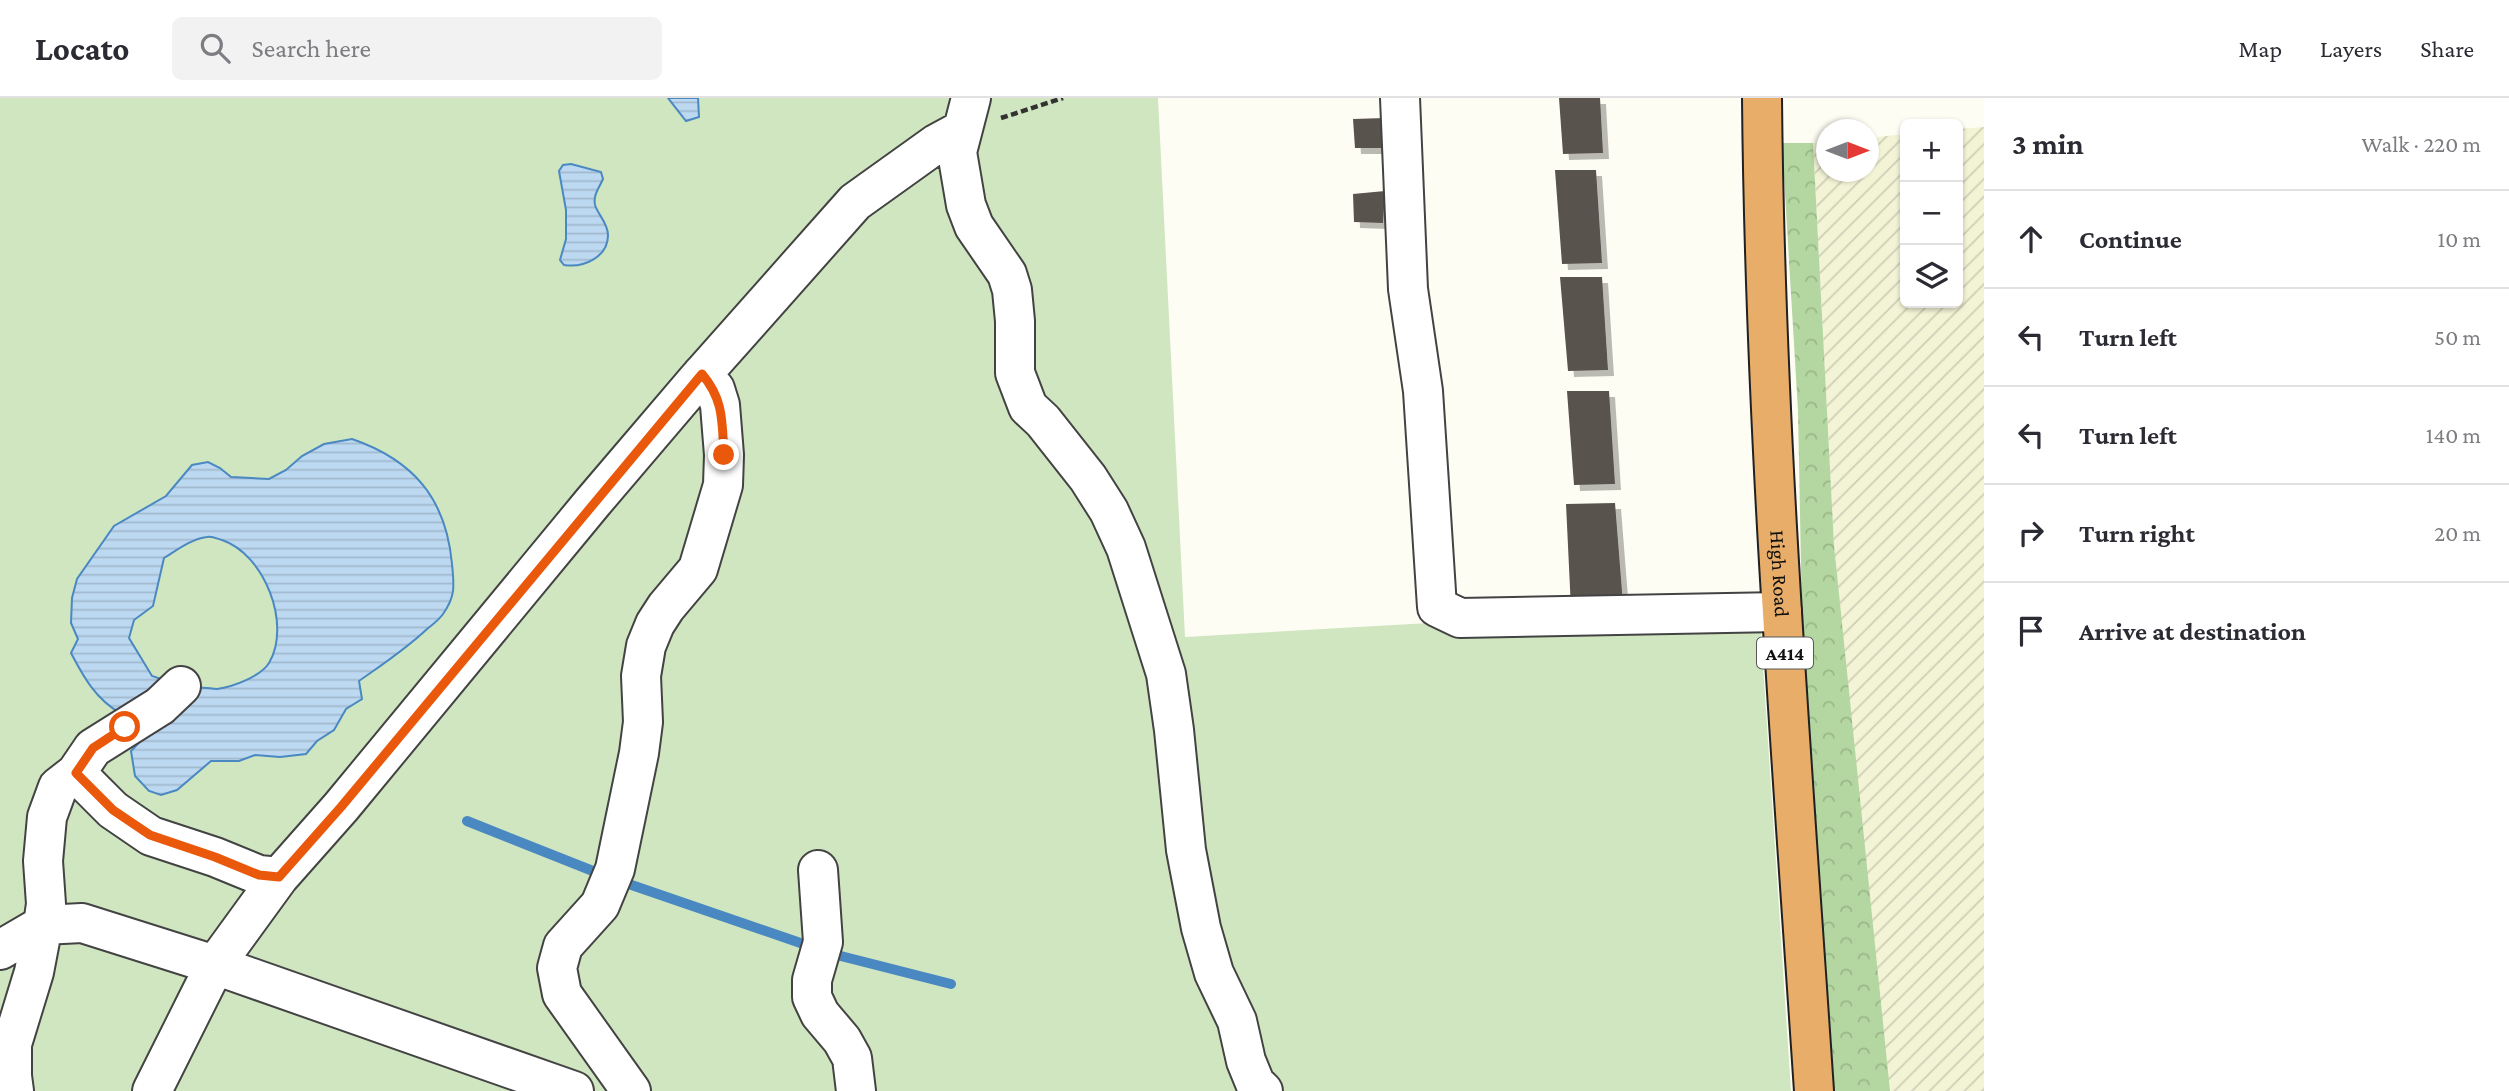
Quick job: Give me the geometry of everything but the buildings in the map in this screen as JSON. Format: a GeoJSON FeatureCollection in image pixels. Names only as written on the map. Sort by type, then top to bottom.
{"type":"FeatureCollection","features":[{"type":"Feature","properties":{"kind":"highway","name":"High Road"},"geometry":{"type":"LineString","coordinates":[[1762,98],[1763,220],[1782,611],[1814,1091]]}},
{"type":"Feature","properties":{"kind":"lane"},"geometry":{"type":"LineString","coordinates":[[1400,98],[1408,289],[1423,391],[1437,607],[1460,618],[1782,611]]}},
{"type":"Feature","properties":{"kind":"lane"},"geometry":{"type":"LineString","coordinates":[[152,1091],[215,965],[279,877],[702,374],[855,202],[936,144],[965,115]]}},
{"type":"Feature","properties":{"kind":"lane"},"geometry":{"type":"LineString","coordinates":[[965,115],[957,152],[966,205],[974,226],[1007,274],[1012,290],[1015,373],[1020,389],[1028,407],[1065,449],[1109,511],[1126,548],[1148,613],[1166,674],[1186,850],[1201,929],[1214,973],[1237,1021],[1246,1061],[1255,1083],[1262,1091]]}},
{"type":"Feature","properties":{"kind":"lane"},"geometry":{"type":"LineString","coordinates":[[631,1091],[562,993],[557,968],[563,946],[600,905],[615,869],[639,753],[643,722],[641,676],[646,646],[666,607],[698,569],[723,485],[724,455],[720,405],[715,389],[702,374]]}},
{"type":"Feature","properties":{"kind":"lane"},"geometry":{"type":"LineString","coordinates":[[14,1091],[12,1044],[34,972],[43,925],[46,904],[43,860],[47,817],[58,787],[76,773],[93,748],[160,706],[181,686]]}},
{"type":"Feature","properties":{"kind":"lane"},"geometry":{"type":"LineString","coordinates":[[76,773],[113,810],[150,835],[259,875],[279,877]]}},
{"type":"Feature","properties":{"kind":"lane"},"geometry":{"type":"LineString","coordinates":[[818,870],[823,942],[812,980],[812,997],[820,1014],[842,1040],[852,1058],[856,1091]]}},
{"type":"Feature","properties":{"kind":"lane"},"geometry":{"type":"LineString","coordinates":[[0,950],[43,925],[82,923],[215,965],[574,1091]]}},
{"type":"Feature","properties":{"kind":"path"},"geometry":{"type":"LineString","coordinates":[[965,115],[1063,98]]}},
{"type":"Feature","properties":{"kind":"green space"},"geometry":{"type":"Polygon","coordinates":[[[0,98],[1158,98],[1185,637],[1759,604],[1791,1091],[0,1091],[0,98]]]}},
{"type":"Feature","properties":{"kind":"green space"},"geometry":{"type":"Polygon","coordinates":[[[1984,127],[1984,1091],[1883,1091],[1834,545],[1813,143],[1816,143],[1816,182],[1879,182],[1879,137],[1900,135],[1900,308],[1963,308],[1963,129],[1984,127]]]}},
{"type":"Feature","properties":{"kind":"green space"},"geometry":{"type":"Polygon","coordinates":[[[1782,143],[1813,143],[1834,545],[1890,1091],[1832,1091],[1802,618],[1798,411],[1782,143]]]}},
{"type":"Feature","properties":{"kind":"water"},"geometry":{"type":"Polygon","coordinates":[[[668,98],[698,98],[699,117],[686,121],[668,98]]]}},
{"type":"Feature","properties":{"kind":"water"},"geometry":{"type":"Polygon","coordinates":[[[571,164],[601,172],[603,179],[595,205],[608,235],[607,243],[599,255],[579,265],[564,265],[560,260],[566,239],[566,210],[559,171],[563,165],[571,164]]]}},
{"type":"Feature","properties":{"kind":"water"},"geometry":{"type":"Polygon","coordinates":[[[352,439],[393,458],[409,470],[434,501],[448,541],[452,564],[453,590],[447,608],[411,643],[359,681],[362,699],[346,709],[334,730],[317,741],[306,754],[280,757],[255,755],[239,761],[211,761],[177,790],[161,795],[149,791],[135,776],[131,751],[170,708],[187,694],[199,688],[217,689],[231,686],[265,668],[275,647],[277,629],[270,592],[250,560],[237,548],[222,540],[201,538],[164,558],[153,606],[134,620],[129,638],[152,676],[164,680],[120,713],[91,687],[71,653],[78,639],[71,623],[72,598],[77,579],[114,526],[166,496],[192,465],[208,462],[231,477],[269,479],[324,444],[352,439]]]}},
{"type":"Feature","properties":{"kind":"waterway"},"geometry":{"type":"LineString","coordinates":[[467,821],[603,875]]}},
{"type":"Feature","properties":{"kind":"waterway"},"geometry":{"type":"LineString","coordinates":[[617,880],[815,948]]}},
{"type":"Feature","properties":{"kind":"waterway"},"geometry":{"type":"LineString","coordinates":[[829,953],[951,984]]}},
{"type":"Feature","properties":{"kind":"route"},"geometry":{"type":"LineString","coordinates":[[125,727],[93,748],[76,773],[113,810],[150,835],[259,875],[279,877],[341,807],[702,374],[715,389],[720,405],[724,455]]}}]}
